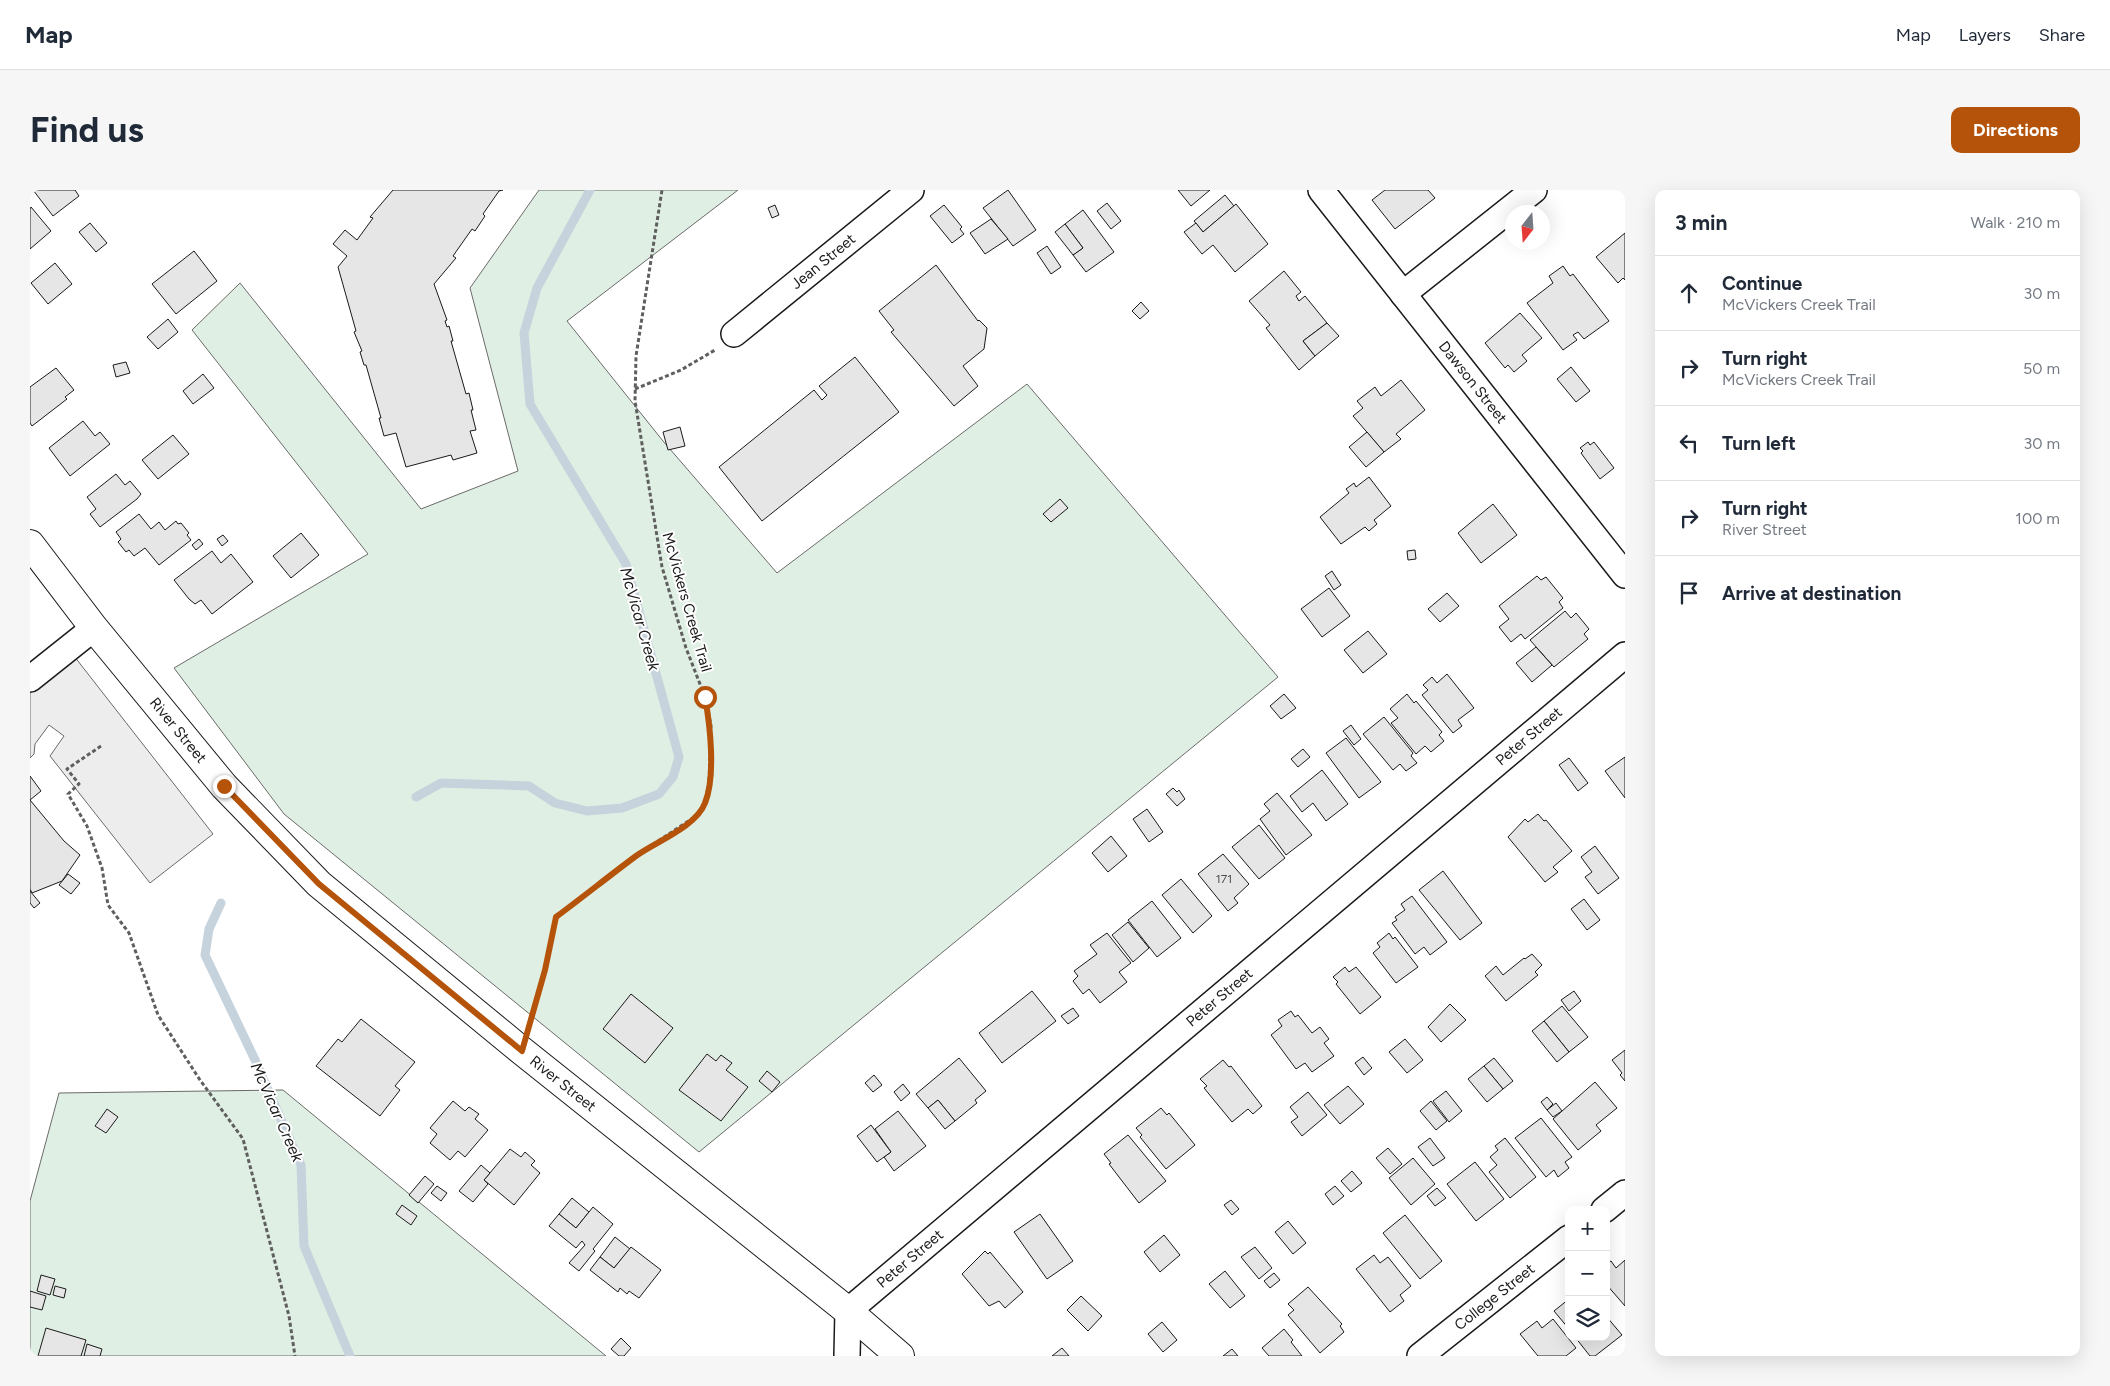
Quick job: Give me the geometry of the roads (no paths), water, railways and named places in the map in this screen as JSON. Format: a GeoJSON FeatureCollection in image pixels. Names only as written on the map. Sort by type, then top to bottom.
{"type":"FeatureCollection","features":[{"type":"Feature","properties":{"kind":"main road","name":"River Street"},"geometry":{"type":"LineString","coordinates":[[30,544],[94,628],[224,786],[319,884],[522,1051],[848,1311],[900,1356]]}},
{"type":"Feature","properties":{"kind":"street","name":"Jean Street"},"geometry":{"type":"LineString","coordinates":[[734,334],[911,190]]}},
{"type":"Feature","properties":{"kind":"street","name":"Dawson Street"},"geometry":{"type":"LineString","coordinates":[[1321,190],[1625,574]]}},
{"type":"Feature","properties":{"kind":"street"},"geometry":{"type":"LineString","coordinates":[[1403,294],[1534,190]]}},
{"type":"Feature","properties":{"kind":"street"},"geometry":{"type":"LineString","coordinates":[[30,679],[94,628]]}},
{"type":"Feature","properties":{"kind":"street","name":"Peter Street"},"geometry":{"type":"LineString","coordinates":[[848,1311],[1625,655]]}},
{"type":"Feature","properties":{"kind":"street"},"geometry":{"type":"LineString","coordinates":[[1609,1206],[1625,1193]]}},
{"type":"Feature","properties":{"kind":"street","name":"College Street"},"geometry":{"type":"LineString","coordinates":[[1420,1356],[1565,1241]]}},
{"type":"Feature","properties":{"kind":"street"},"geometry":{"type":"LineString","coordinates":[[847,1356],[848,1311]]}},
{"type":"Feature","properties":{"kind":"waterway","name":"McVicar Creek"},"geometry":{"type":"LineString","coordinates":[[416,797],[441,783],[529,786],[555,803],[587,811],[622,808],[659,794],[673,777],[679,757],[626,564],[530,404],[524,333],[537,288],[590,190]]}},
{"type":"Feature","properties":{"kind":"waterway","name":"McVicar Creek"},"geometry":{"type":"LineString","coordinates":[[221,903],[209,929],[205,955],[256,1062],[301,1165],[304,1246],[350,1356]]}}]}
